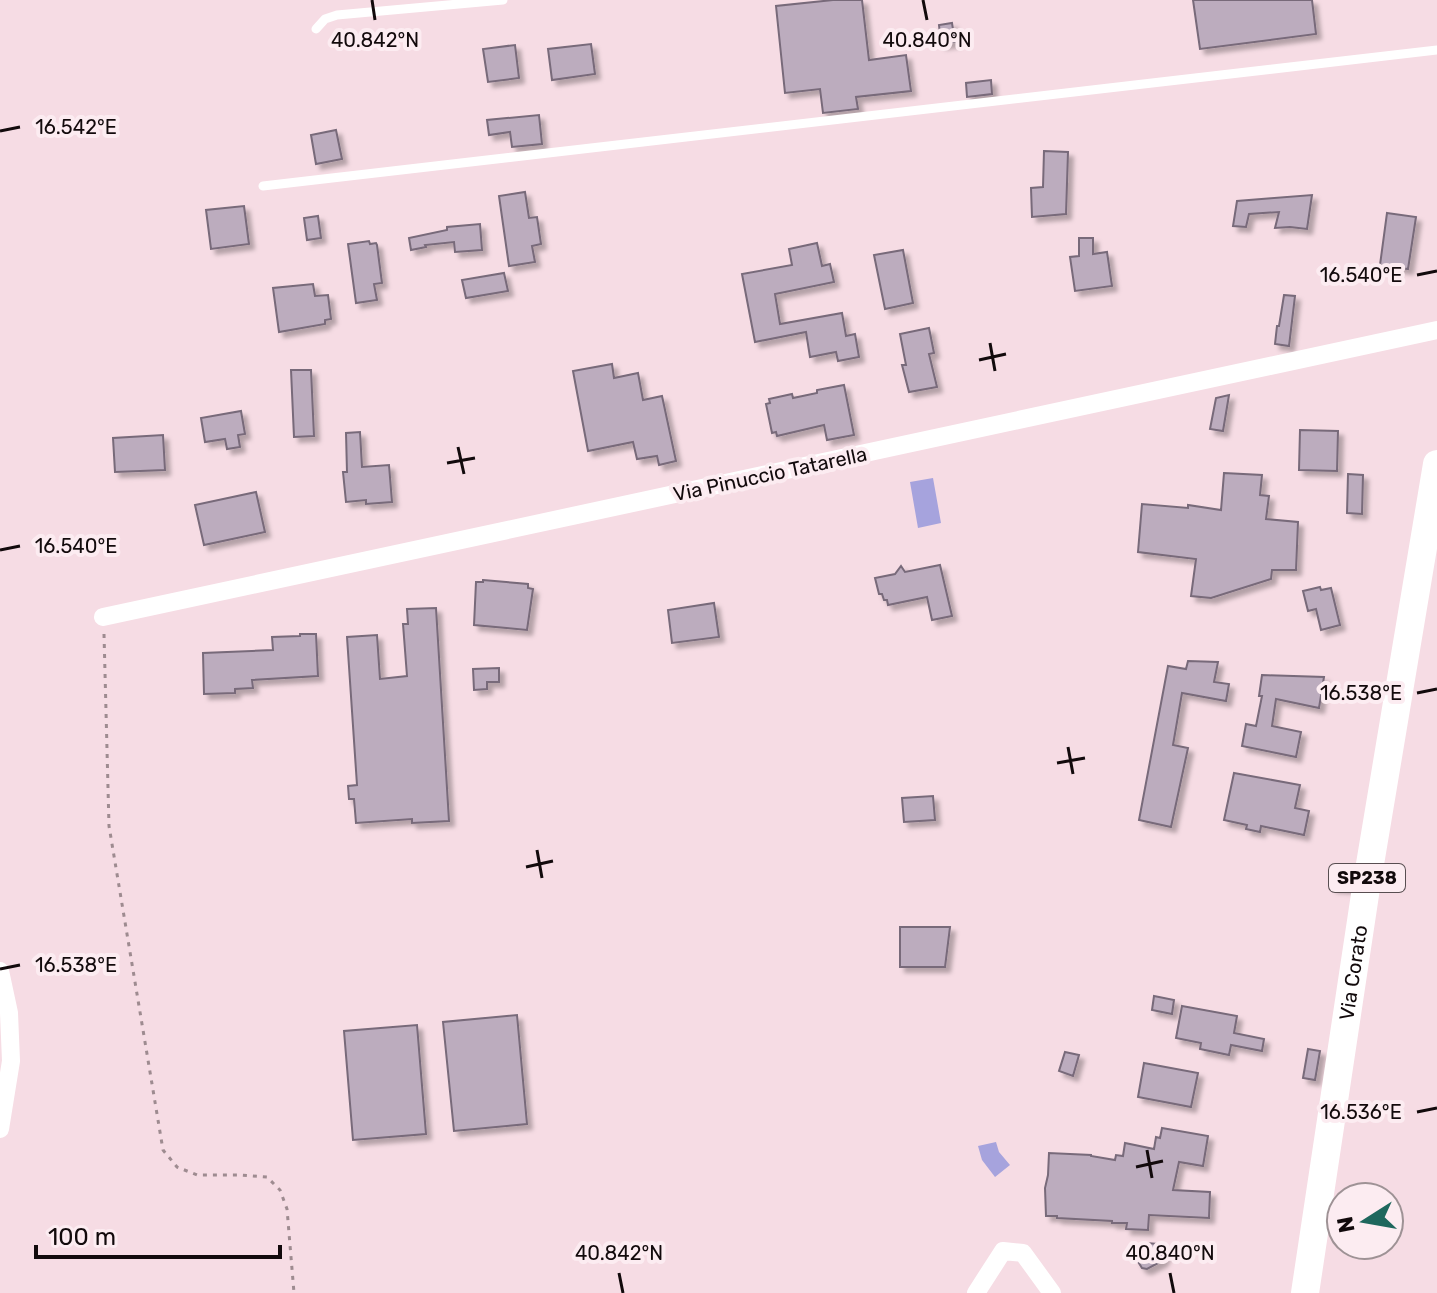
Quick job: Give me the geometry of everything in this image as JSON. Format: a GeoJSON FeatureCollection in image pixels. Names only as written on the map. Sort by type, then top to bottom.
{"type":"FeatureCollection","features":[{"type":"Feature","properties":{"kind":"main road","name":"Via Corato"},"geometry":{"type":"LineString","coordinates":[[1305,1293],[1366,888],[1437,464]]}},
{"type":"Feature","properties":{"kind":"street","name":"Via Pinuccio Tatarella"},"geometry":{"type":"LineString","coordinates":[[103,617],[1437,330]]}},
{"type":"Feature","properties":{"kind":"street"},"geometry":{"type":"LineString","coordinates":[[0,971],[9,1013],[11,1061],[0,1129]]}},
{"type":"Feature","properties":{"kind":"street"},"geometry":{"type":"LineString","coordinates":[[976,1293],[1003,1251],[1023,1253],[1052,1293]]}},
{"type":"Feature","properties":{"kind":"lane"},"geometry":{"type":"LineString","coordinates":[[316,29],[325,19],[337,15],[503,0]]}},
{"type":"Feature","properties":{"kind":"lane"},"geometry":{"type":"LineString","coordinates":[[263,186],[1437,50]]}},
{"type":"Feature","properties":{"kind":"path"},"geometry":{"type":"LineString","coordinates":[[103,617],[109,826],[163,1150],[177,1167],[197,1175],[267,1177],[280,1190],[287,1209],[294,1293]]}},
{"type":"Feature","properties":{"kind":"shaded area"},"geometry":{"type":"Polygon","coordinates":[[[933,478],[941,523],[918,528],[910,482],[933,478]]]}},
{"type":"Feature","properties":{"kind":"shaded area"},"geometry":{"type":"Polygon","coordinates":[[[996,1142],[999,1152],[1010,1165],[995,1177],[982,1160],[978,1146],[996,1142]]]}},
{"type":"Feature","properties":{"kind":"building"},"geometry":{"type":"Polygon","coordinates":[[[862,0],[869,60],[906,55],[911,91],[856,97],[858,109],[823,113],[820,89],[785,93],[776,6],[862,0]]]}},
{"type":"Feature","properties":{"kind":"building"},"geometry":{"type":"Polygon","coordinates":[[[1193,0],[1312,0],[1316,34],[1200,49],[1193,0]]]}},
{"type":"Feature","properties":{"kind":"building"},"geometry":{"type":"Polygon","coordinates":[[[952,23],[955,42],[941,44],[939,25],[952,23]]]}},
{"type":"Feature","properties":{"kind":"building"},"geometry":{"type":"Polygon","coordinates":[[[591,44],[595,74],[552,80],[548,49],[591,44]]]}},
{"type":"Feature","properties":{"kind":"building"},"geometry":{"type":"Polygon","coordinates":[[[515,45],[519,78],[488,82],[483,49],[515,45]]]}},
{"type":"Feature","properties":{"kind":"building"},"geometry":{"type":"Polygon","coordinates":[[[991,80],[992,94],[967,97],[966,83],[991,80]]]}},
{"type":"Feature","properties":{"kind":"building"},"geometry":{"type":"Polygon","coordinates":[[[539,115],[542,144],[512,147],[510,132],[489,135],[487,120],[539,115]]]}},
{"type":"Feature","properties":{"kind":"building"},"geometry":{"type":"Polygon","coordinates":[[[336,130],[342,159],[316,164],[311,135],[336,130]]]}},
{"type":"Feature","properties":{"kind":"building"},"geometry":{"type":"Polygon","coordinates":[[[1044,151],[1068,152],[1066,214],[1032,217],[1031,188],[1043,187],[1044,151]]]}},
{"type":"Feature","properties":{"kind":"building"},"geometry":{"type":"Polygon","coordinates":[[[525,192],[529,218],[537,217],[541,244],[532,246],[535,262],[509,266],[499,196],[525,192]]]}},
{"type":"Feature","properties":{"kind":"building"},"geometry":{"type":"Polygon","coordinates":[[[1312,195],[1307,229],[1275,228],[1279,212],[1249,214],[1246,227],[1233,226],[1237,201],[1312,195]]]}},
{"type":"Feature","properties":{"kind":"building"},"geometry":{"type":"Polygon","coordinates":[[[244,206],[249,244],[211,249],[206,210],[244,206]]]}},
{"type":"Feature","properties":{"kind":"building"},"geometry":{"type":"Polygon","coordinates":[[[1387,213],[1416,217],[1408,269],[1380,265],[1387,213]]]}},
{"type":"Feature","properties":{"kind":"building"},"geometry":{"type":"Polygon","coordinates":[[[318,216],[321,238],[307,240],[304,218],[318,216]]]}},
{"type":"Feature","properties":{"kind":"building"},"geometry":{"type":"Polygon","coordinates":[[[480,224],[482,250],[455,252],[454,242],[411,250],[409,238],[447,230],[447,227],[480,224]]]}},
{"type":"Feature","properties":{"kind":"building"},"geometry":{"type":"Polygon","coordinates":[[[1079,238],[1093,238],[1093,254],[1107,252],[1112,286],[1075,291],[1070,257],[1079,256],[1079,238]]]}},
{"type":"Feature","properties":{"kind":"building"},"geometry":{"type":"Polygon","coordinates":[[[369,241],[377,245],[382,283],[374,284],[377,300],[356,303],[348,244],[369,241]]]}},
{"type":"Feature","properties":{"kind":"building"},"geometry":{"type":"Polygon","coordinates":[[[817,243],[822,266],[830,264],[834,282],[775,294],[780,324],[842,313],[846,336],[855,334],[859,357],[838,361],[836,352],[810,357],[806,332],[755,342],[742,274],[792,265],[789,249],[817,243]]]}},
{"type":"Feature","properties":{"kind":"building"},"geometry":{"type":"Polygon","coordinates":[[[903,250],[913,303],[885,309],[874,255],[903,250]]]}},
{"type":"Feature","properties":{"kind":"building"},"geometry":{"type":"Polygon","coordinates":[[[504,273],[508,291],[466,298],[462,280],[504,273]]]}},
{"type":"Feature","properties":{"kind":"building"},"geometry":{"type":"Polygon","coordinates":[[[313,284],[315,296],[328,295],[331,319],[325,320],[325,324],[279,332],[273,288],[313,284]]]}},
{"type":"Feature","properties":{"kind":"building"},"geometry":{"type":"Polygon","coordinates":[[[1284,295],[1295,296],[1289,346],[1275,344],[1284,295]]]}},
{"type":"Feature","properties":{"kind":"building"},"geometry":{"type":"Polygon","coordinates":[[[929,328],[934,353],[929,354],[937,387],[909,392],[902,365],[906,365],[900,334],[929,328]]]}},
{"type":"Feature","properties":{"kind":"building"},"geometry":{"type":"Polygon","coordinates":[[[612,364],[614,378],[638,373],[643,400],[662,396],[676,461],[659,465],[657,456],[637,459],[633,442],[588,451],[573,371],[612,364]]]}},
{"type":"Feature","properties":{"kind":"building"},"geometry":{"type":"Polygon","coordinates":[[[291,370],[311,370],[314,436],[294,437],[291,370]]]}},
{"type":"Feature","properties":{"kind":"building"},"geometry":{"type":"Polygon","coordinates":[[[844,385],[854,435],[827,440],[824,425],[777,436],[776,432],[772,433],[766,404],[770,403],[769,399],[792,394],[793,398],[844,385]]]}},
{"type":"Feature","properties":{"kind":"building"},"geometry":{"type":"Polygon","coordinates":[[[1229,395],[1223,431],[1210,429],[1216,398],[1229,395]]]}},
{"type":"Feature","properties":{"kind":"building"},"geometry":{"type":"Polygon","coordinates":[[[241,411],[245,434],[238,435],[240,447],[227,449],[225,439],[205,442],[201,418],[241,411]]]}},
{"type":"Feature","properties":{"kind":"building"},"geometry":{"type":"Polygon","coordinates":[[[1300,430],[1338,431],[1337,471],[1299,470],[1300,430]]]}},
{"type":"Feature","properties":{"kind":"building"},"geometry":{"type":"Polygon","coordinates":[[[360,432],[362,467],[389,465],[392,502],[346,502],[343,472],[347,472],[346,433],[360,432]]]}},
{"type":"Feature","properties":{"kind":"building"},"geometry":{"type":"Polygon","coordinates":[[[163,435],[165,470],[115,472],[113,438],[163,435]]]}},
{"type":"Feature","properties":{"kind":"building"},"geometry":{"type":"Polygon","coordinates":[[[1224,473],[1262,475],[1260,495],[1269,496],[1266,519],[1298,522],[1296,570],[1272,570],[1271,579],[1211,598],[1191,596],[1196,559],[1138,552],[1142,504],[1188,508],[1188,505],[1221,510],[1224,473]]]}},
{"type":"Feature","properties":{"kind":"building"},"geometry":{"type":"Polygon","coordinates":[[[1348,474],[1363,475],[1362,514],[1347,513],[1348,474]]]}},
{"type":"Feature","properties":{"kind":"building"},"geometry":{"type":"Polygon","coordinates":[[[256,492],[265,532],[204,545],[195,505],[256,492]]]}},
{"type":"Feature","properties":{"kind":"building"},"geometry":{"type":"Polygon","coordinates":[[[940,565],[952,616],[932,620],[927,597],[888,605],[879,594],[875,578],[895,574],[901,566],[905,572],[940,565]]]}},
{"type":"Feature","properties":{"kind":"building"},"geometry":{"type":"Polygon","coordinates":[[[476,582],[528,584],[528,588],[533,589],[527,630],[474,625],[476,582]]]}},
{"type":"Feature","properties":{"kind":"building"},"geometry":{"type":"Polygon","coordinates":[[[1320,587],[1321,590],[1331,588],[1340,625],[1321,630],[1316,609],[1308,611],[1303,591],[1320,587]]]}},
{"type":"Feature","properties":{"kind":"building"},"geometry":{"type":"Polygon","coordinates":[[[714,603],[719,637],[672,643],[668,610],[714,603]]]}},
{"type":"Feature","properties":{"kind":"building"},"geometry":{"type":"Polygon","coordinates":[[[436,608],[449,821],[412,823],[412,819],[356,823],[354,799],[349,799],[348,786],[357,785],[347,637],[377,635],[380,679],[407,676],[403,624],[408,624],[407,609],[436,608]]]}},
{"type":"Feature","properties":{"kind":"building"},"geometry":{"type":"Polygon","coordinates":[[[316,634],[318,676],[252,680],[253,688],[235,689],[235,693],[204,694],[203,653],[273,650],[272,637],[316,634]]]}},
{"type":"Feature","properties":{"kind":"building"},"geometry":{"type":"Polygon","coordinates":[[[1188,661],[1218,662],[1214,682],[1229,684],[1226,701],[1182,693],[1173,745],[1188,748],[1171,827],[1139,820],[1168,666],[1186,669],[1188,661]]]}},
{"type":"Feature","properties":{"kind":"building"},"geometry":{"type":"Polygon","coordinates":[[[499,668],[499,682],[487,682],[487,689],[474,690],[473,669],[499,668]]]}},
{"type":"Feature","properties":{"kind":"building"},"geometry":{"type":"Polygon","coordinates":[[[1262,675],[1324,677],[1319,708],[1276,699],[1272,726],[1301,732],[1296,757],[1242,746],[1246,724],[1256,726],[1262,696],[1259,696],[1262,675]]]}},
{"type":"Feature","properties":{"kind":"building"},"geometry":{"type":"Polygon","coordinates":[[[1234,773],[1300,785],[1295,808],[1309,811],[1304,835],[1261,826],[1260,832],[1246,829],[1247,825],[1224,820],[1234,773]]]}},
{"type":"Feature","properties":{"kind":"building"},"geometry":{"type":"Polygon","coordinates":[[[933,796],[935,820],[904,822],[902,798],[933,796]]]}},
{"type":"Feature","properties":{"kind":"building"},"geometry":{"type":"Polygon","coordinates":[[[1334,871],[1349,872],[1347,888],[1332,887],[1334,871]]]}},
{"type":"Feature","properties":{"kind":"building"},"geometry":{"type":"Polygon","coordinates":[[[900,927],[950,927],[945,967],[900,967],[900,927]]]}},
{"type":"Feature","properties":{"kind":"building"},"geometry":{"type":"Polygon","coordinates":[[[1154,996],[1174,1000],[1172,1014],[1152,1010],[1154,996]]]}},
{"type":"Feature","properties":{"kind":"building"},"geometry":{"type":"Polygon","coordinates":[[[1182,1006],[1237,1016],[1234,1033],[1264,1039],[1262,1051],[1231,1045],[1229,1055],[1200,1049],[1201,1043],[1176,1038],[1182,1006]]]}},
{"type":"Feature","properties":{"kind":"building"},"geometry":{"type":"Polygon","coordinates":[[[517,1015],[527,1124],[454,1131],[443,1022],[517,1015]]]}},
{"type":"Feature","properties":{"kind":"building"},"geometry":{"type":"Polygon","coordinates":[[[417,1025],[426,1134],[353,1140],[344,1031],[417,1025]]]}},
{"type":"Feature","properties":{"kind":"building"},"geometry":{"type":"Polygon","coordinates":[[[1308,1049],[1320,1051],[1315,1080],[1303,1078],[1308,1049]]]}},
{"type":"Feature","properties":{"kind":"building"},"geometry":{"type":"Polygon","coordinates":[[[1065,1052],[1079,1055],[1073,1076],[1059,1071],[1065,1052]]]}},
{"type":"Feature","properties":{"kind":"building"},"geometry":{"type":"Polygon","coordinates":[[[1144,1063],[1198,1073],[1191,1107],[1138,1097],[1144,1063]]]}},
{"type":"Feature","properties":{"kind":"building"},"geometry":{"type":"Polygon","coordinates":[[[1162,1128],[1208,1136],[1203,1166],[1179,1162],[1173,1190],[1210,1192],[1209,1218],[1149,1215],[1148,1230],[1126,1229],[1127,1223],[1046,1216],[1049,1153],[1091,1155],[1115,1160],[1116,1155],[1123,1156],[1125,1143],[1154,1149],[1156,1137],[1160,1138],[1162,1128]]]}},
{"type":"Feature","properties":{"kind":"building"},"geometry":{"type":"Polygon","coordinates":[[[1146,1243],[1158,1244],[1165,1256],[1147,1269],[1142,1268],[1137,1260],[1146,1243]]]}}]}
